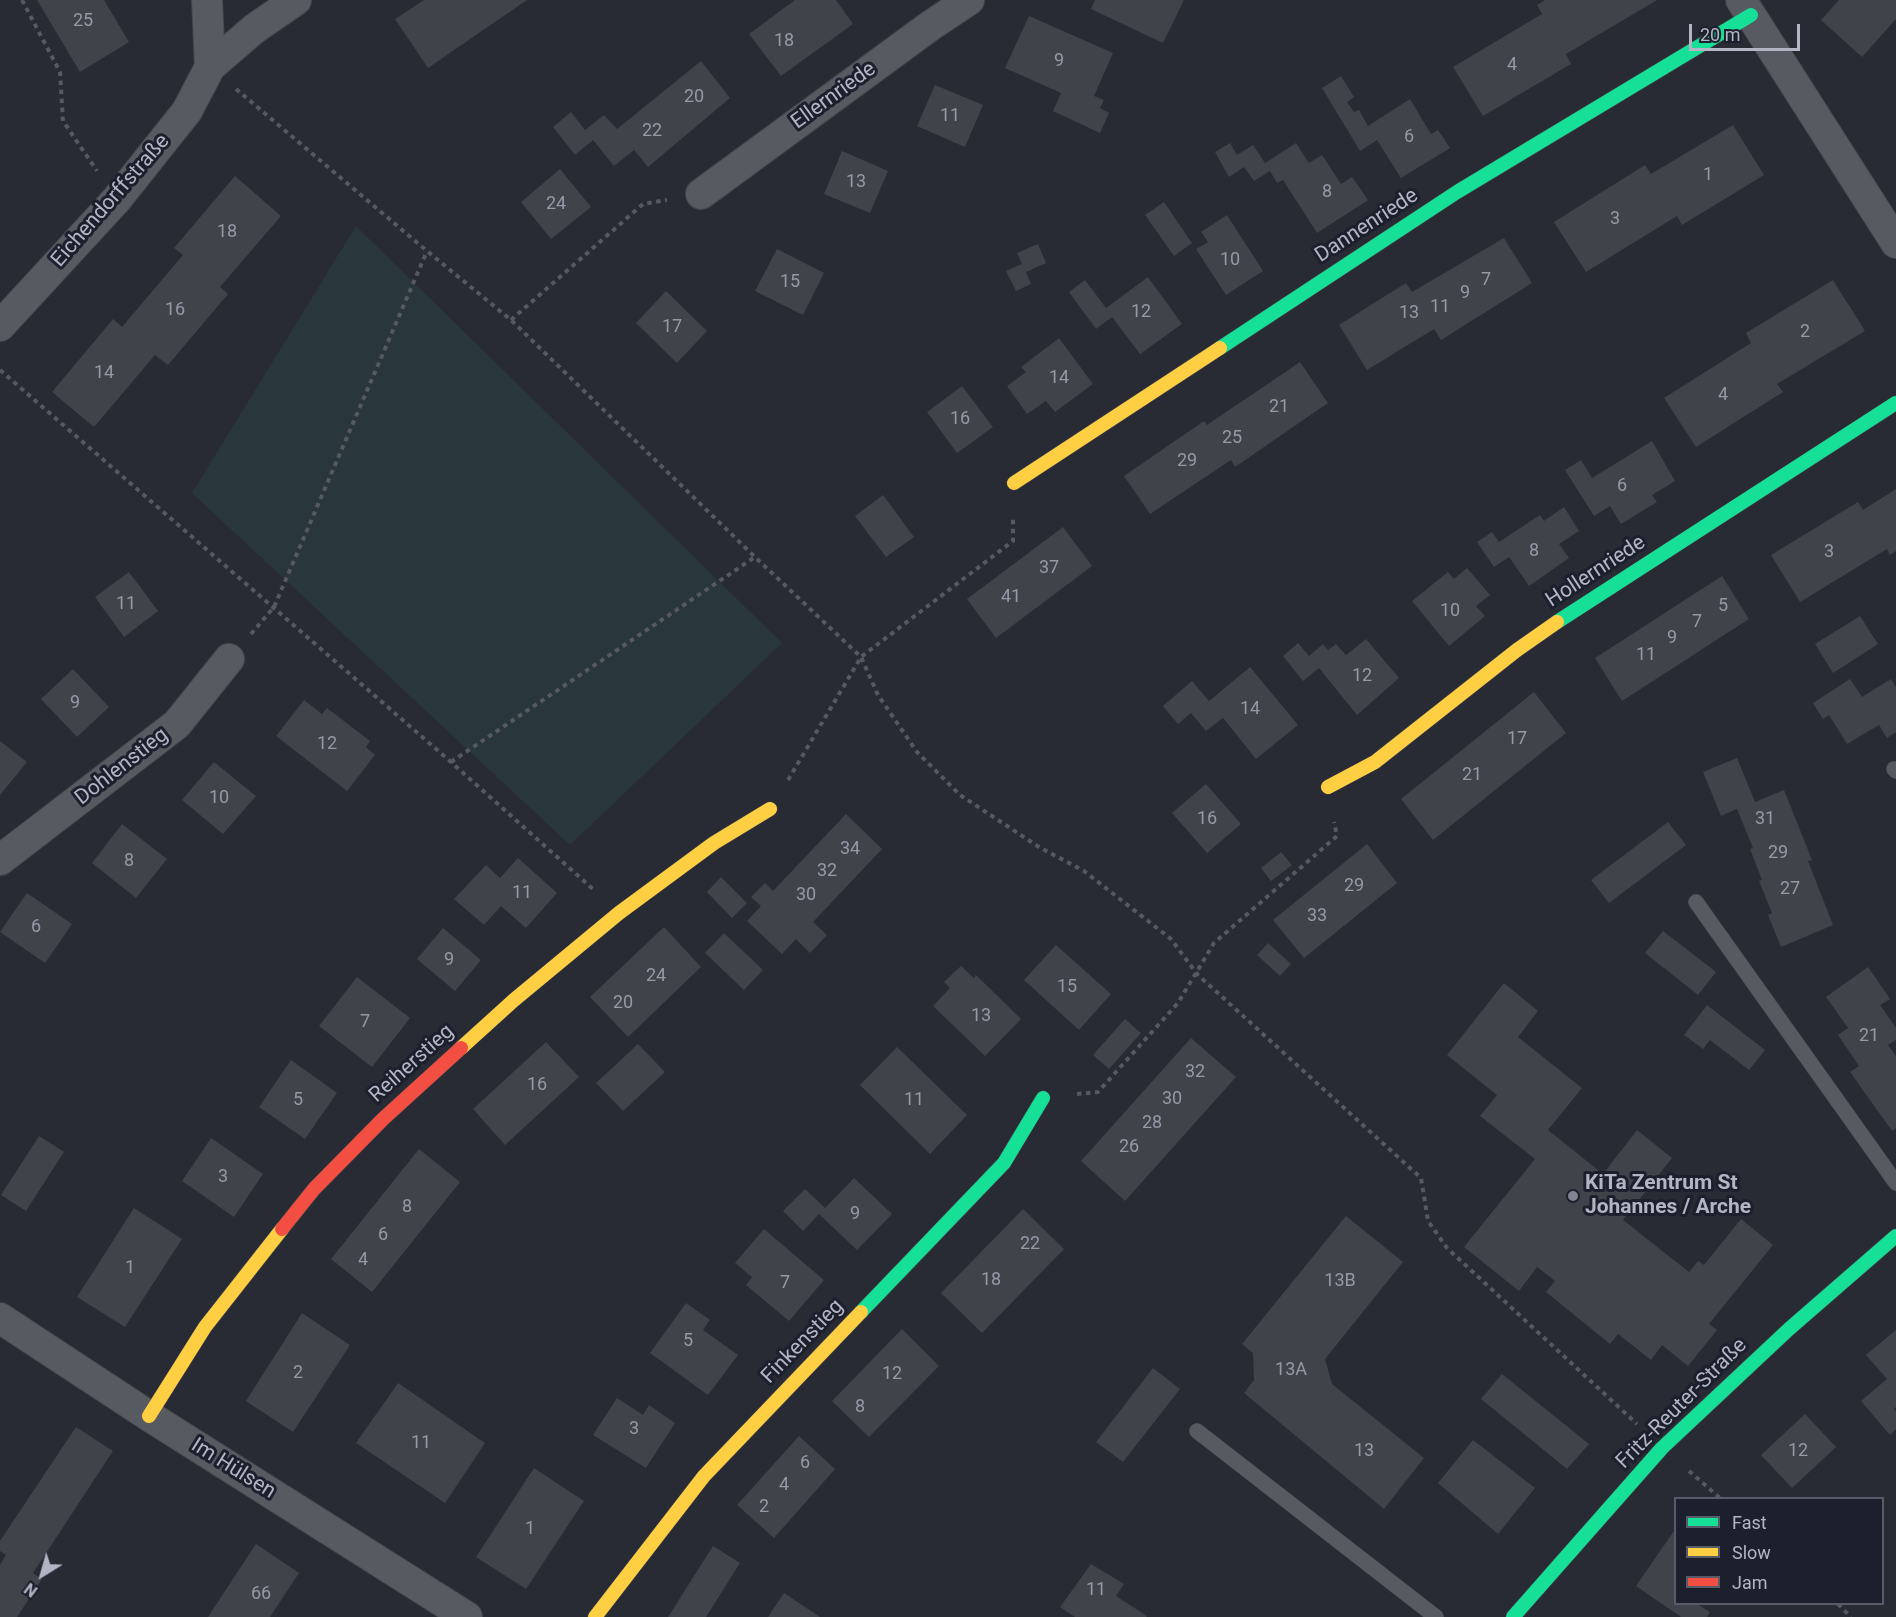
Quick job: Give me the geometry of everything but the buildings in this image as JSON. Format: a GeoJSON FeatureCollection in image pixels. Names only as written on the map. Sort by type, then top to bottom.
{"type":"FeatureCollection","features":[{"type":"Feature","properties":{"kind":"street"},"geometry":{"type":"LineString","coordinates":[[207,0],[210,67]]}},
{"type":"Feature","properties":{"kind":"street","name":"Eichendorffstraße"},"geometry":{"type":"LineString","coordinates":[[0,326],[117,199],[187,111],[210,67],[254,29],[296,0]]}},
{"type":"Feature","properties":{"kind":"street","name":"Ellernriede"},"geometry":{"type":"LineString","coordinates":[[701,194],[930,26],[969,0]]}},
{"type":"Feature","properties":{"kind":"street"},"geometry":{"type":"LineString","coordinates":[[1746,7],[1896,243]]}},
{"type":"Feature","properties":{"kind":"street","name":"Dannenriede"},"geometry":{"type":"LineString","coordinates":[[1014,483],[1457,192],[1746,7]]}},
{"type":"Feature","properties":{"kind":"street","name":"Hollernriede"},"geometry":{"type":"LineString","coordinates":[[1328,787],[1375,762],[1516,650],[1585,603],[1896,403]]}},
{"type":"Feature","properties":{"kind":"street","name":"Dohlenstieg"},"geometry":{"type":"LineString","coordinates":[[0,860],[177,724],[229,659]]}},
{"type":"Feature","properties":{"kind":"street","name":"Reiherstieg"},"geometry":{"type":"LineString","coordinates":[[149,1416],[205,1327],[314,1189],[383,1119],[514,1000],[619,913],[714,843],[770,809]]}},
{"type":"Feature","properties":{"kind":"street","name":"Finkenstieg"},"geometry":{"type":"LineString","coordinates":[[595,1617],[704,1476],[1004,1163],[1043,1098]]}},
{"type":"Feature","properties":{"kind":"street","name":"Fritz-Reuter-Straße"},"geometry":{"type":"LineString","coordinates":[[1513,1617],[1662,1448],[1789,1329],[1896,1236]]}},
{"type":"Feature","properties":{"kind":"street","name":"Im Hülsen"},"geometry":{"type":"LineString","coordinates":[[0,1318],[149,1416],[467,1617]]}},
{"type":"Feature","properties":{"kind":"lane"},"geometry":{"type":"LineString","coordinates":[[1696,902],[1896,1183]]}},
{"type":"Feature","properties":{"kind":"lane"},"geometry":{"type":"LineString","coordinates":[[1197,1431],[1436,1617]]}},
{"type":"Feature","properties":{"kind":"path"},"geometry":{"type":"LineString","coordinates":[[21,0],[60,72],[63,121],[117,199]]}},
{"type":"Feature","properties":{"kind":"path"},"geometry":{"type":"LineString","coordinates":[[210,67],[512,320],[861,657],[878,695],[917,752],[960,795],[1039,848],[1084,871],[1171,939],[1197,974],[1421,1178],[1428,1221],[1447,1248],[1662,1448],[1719,1497]]}},
{"type":"Feature","properties":{"kind":"path"},"geometry":{"type":"LineString","coordinates":[[512,320],[643,204],[701,194]]}},
{"type":"Feature","properties":{"kind":"path"},"geometry":{"type":"LineString","coordinates":[[229,659],[274,607],[427,251]]}},
{"type":"Feature","properties":{"kind":"path"},"geometry":{"type":"LineString","coordinates":[[0,370],[451,762],[619,913]]}},
{"type":"Feature","properties":{"kind":"path"},"geometry":{"type":"LineString","coordinates":[[770,809],[861,657],[1013,541],[1014,483]]}},
{"type":"Feature","properties":{"kind":"path"},"geometry":{"type":"LineString","coordinates":[[451,762],[755,557]]}},
{"type":"Feature","properties":{"kind":"path"},"geometry":{"type":"LineString","coordinates":[[1043,1098],[1098,1092],[1178,1003],[1214,943],[1337,836],[1328,787]]}},
{"type":"Feature","properties":{"kind":"path"},"geometry":{"type":"LineString","coordinates":[[1839,1605],[1851,1617]]}},
{"type":"Feature","properties":{"kind":"shaded area"},"geometry":{"type":"Polygon","coordinates":[[[356,226],[782,643],[570,845],[192,493],[356,226]]]}},
{"type":"Feature","properties":{"kind":"traffic: fast"},"geometry":{"type":"LineString","coordinates":[[1220,348],[1457,192],[1751,15]]}},
{"type":"Feature","properties":{"kind":"traffic: fast"},"geometry":{"type":"LineString","coordinates":[[1557,622],[1896,403]]}},
{"type":"Feature","properties":{"kind":"traffic: fast"},"geometry":{"type":"LineString","coordinates":[[861,1312],[1004,1163],[1043,1098]]}},
{"type":"Feature","properties":{"kind":"traffic: fast"},"geometry":{"type":"LineString","coordinates":[[1513,1617],[1662,1448],[1789,1329],[1896,1236]]}},
{"type":"Feature","properties":{"kind":"traffic: slow"},"geometry":{"type":"LineString","coordinates":[[1014,483],[1220,348]]}},
{"type":"Feature","properties":{"kind":"traffic: slow"},"geometry":{"type":"LineString","coordinates":[[1328,787],[1375,762],[1517,650],[1557,622]]}},
{"type":"Feature","properties":{"kind":"traffic: slow"},"geometry":{"type":"LineString","coordinates":[[461,1048],[514,1000],[619,913],[714,843],[770,809]]}},
{"type":"Feature","properties":{"kind":"traffic: slow"},"geometry":{"type":"LineString","coordinates":[[149,1416],[205,1327],[282,1229]]}},
{"type":"Feature","properties":{"kind":"traffic: slow"},"geometry":{"type":"LineString","coordinates":[[595,1617],[704,1476],[861,1312]]}},
{"type":"Feature","properties":{"kind":"traffic: jam"},"geometry":{"type":"LineString","coordinates":[[282,1229],[314,1189],[383,1119],[461,1048]]}},
{"type":"Feature","properties":{"kind":"place","name":"KiTa Zentrum St Johannes / Arche"},"geometry":{"type":"Point","coordinates":[1573,1196]}}]}
